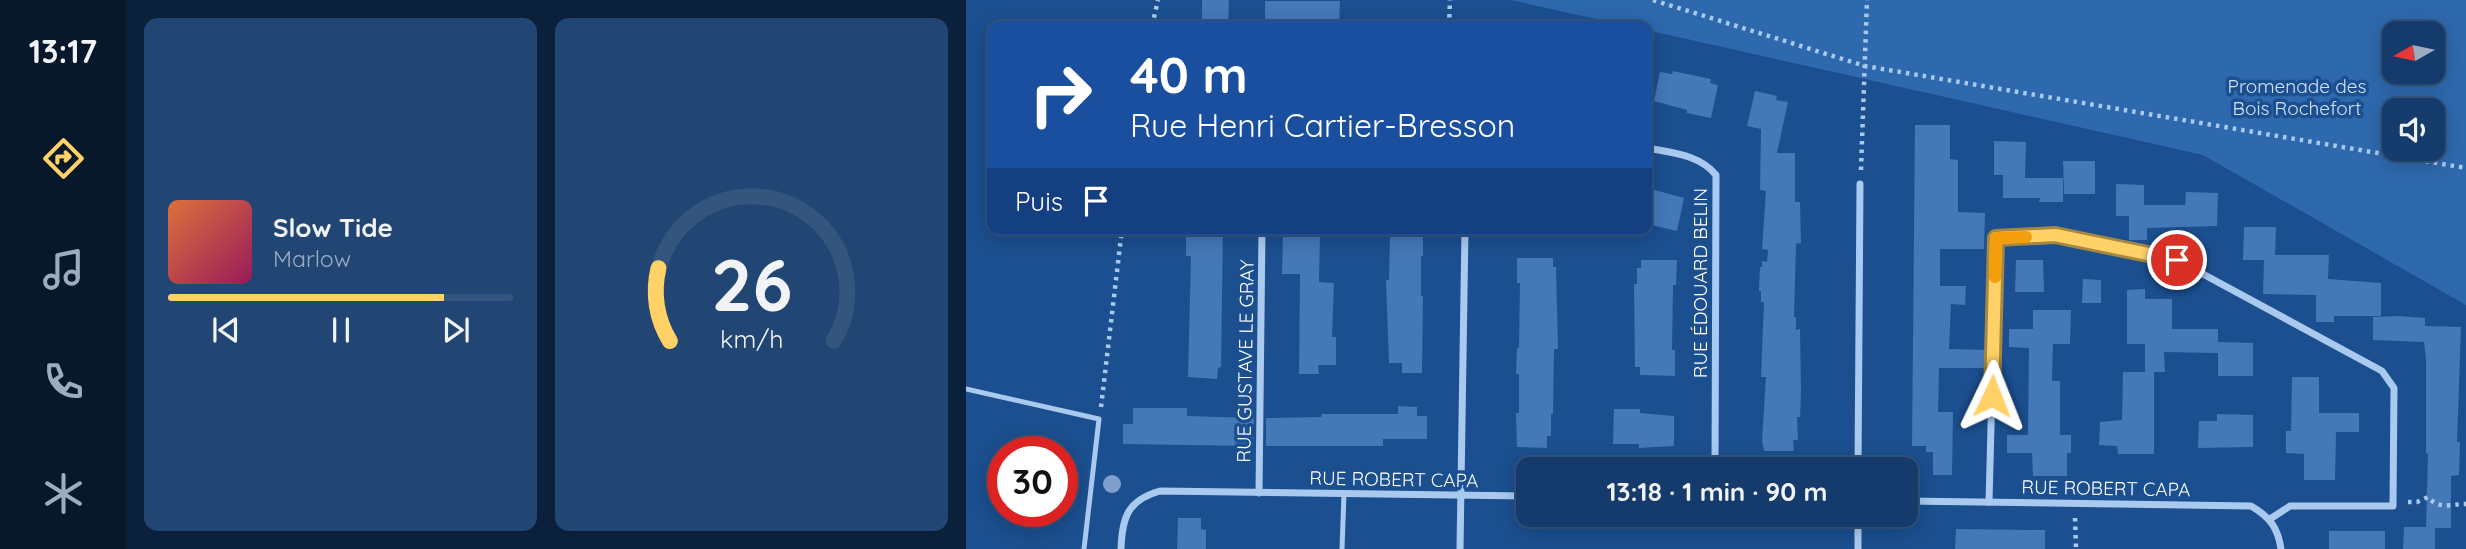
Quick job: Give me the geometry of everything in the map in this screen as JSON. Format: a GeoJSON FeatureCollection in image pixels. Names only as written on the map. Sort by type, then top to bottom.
{"type":"FeatureCollection","features":[{"type":"Feature","properties":{"kind":"street","name":"RUE ÉDOUARD BELIN"},"geometry":{"type":"LineString","coordinates":[[1652,149],[1698,159],[1708,165],[1716,175],[1714,457]]}},
{"type":"Feature","properties":{"kind":"street"},"geometry":{"type":"LineString","coordinates":[[1858,457],[1860,184]]}},
{"type":"Feature","properties":{"kind":"street","name":"RUE GUSTAVE LE GRAY"},"geometry":{"type":"LineString","coordinates":[[1259,493],[1262,235]]}},
{"type":"Feature","properties":{"kind":"street"},"geometry":{"type":"LineString","coordinates":[[1461,549],[1465,235]]}},
{"type":"Feature","properties":{"kind":"street"},"geometry":{"type":"LineString","coordinates":[[1989,502],[1996,238],[2055,235],[2177,260],[2382,371],[2393,387],[2393,506],[2290,506],[2270,519],[2281,549]]}},
{"type":"Feature","properties":{"kind":"street","name":"RUE ROBERT CAPA"},"geometry":{"type":"LineString","coordinates":[[1121,549],[1126,517],[1132,505],[1145,495],[1160,491],[1516,496]]}},
{"type":"Feature","properties":{"kind":"street","name":"RUE ROBERT CAPA"},"geometry":{"type":"LineString","coordinates":[[1918,501],[2251,506],[2270,519]]}},
{"type":"Feature","properties":{"kind":"street"},"geometry":{"type":"LineString","coordinates":[[1858,527],[1858,549]]}},
{"type":"Feature","properties":{"kind":"lane"},"geometry":{"type":"LineString","coordinates":[[966,389],[1099,418],[1084,549]]}},
{"type":"Feature","properties":{"kind":"lane"},"geometry":{"type":"LineString","coordinates":[[1342,549],[1343,494]]}},
{"type":"Feature","properties":{"kind":"path"},"geometry":{"type":"LineString","coordinates":[[1153,21],[1158,0]]}},
{"type":"Feature","properties":{"kind":"path"},"geometry":{"type":"LineString","coordinates":[[1449,21],[1450,0]]}},
{"type":"Feature","properties":{"kind":"path"},"geometry":{"type":"LineString","coordinates":[[1653,0],[1866,66],[2466,168]]}},
{"type":"Feature","properties":{"kind":"path"},"geometry":{"type":"LineString","coordinates":[[1860,184],[1867,0]]}},
{"type":"Feature","properties":{"kind":"path"},"geometry":{"type":"LineString","coordinates":[[1099,418],[1121,235]]}},
{"type":"Feature","properties":{"kind":"path"},"geometry":{"type":"LineString","coordinates":[[2393,501],[2417,502],[2428,498],[2434,504],[2442,506],[2466,504]]}},
{"type":"Feature","properties":{"kind":"path"},"geometry":{"type":"LineString","coordinates":[[2075,503],[2076,549]]}},
{"type":"Feature","properties":{"kind":"green space","name":"Promenade des Bois Rochefort"},"geometry":{"type":"Polygon","coordinates":[[[1511,0],[2466,0],[2466,305],[2203,155],[1652,31],[1652,21],[1606,21],[1511,0]]]}},
{"type":"Feature","properties":{"kind":"building"},"geometry":{"type":"Polygon","coordinates":[[[1202,0],[1229,0],[1228,21],[1202,21],[1202,0]]]}},
{"type":"Feature","properties":{"kind":"building"},"geometry":{"type":"Polygon","coordinates":[[[1265,1],[1340,1],[1339,21],[1265,21],[1265,1]]]}},
{"type":"Feature","properties":{"kind":"building"},"geometry":{"type":"Polygon","coordinates":[[[1673,71],[1711,79],[1710,83],[1718,85],[1711,118],[1654,101],[1660,72],[1672,74],[1673,71]]]}},
{"type":"Feature","properties":{"kind":"building"},"geometry":{"type":"Polygon","coordinates":[[[1755,91],[1777,96],[1776,100],[1788,102],[1777,153],[1795,153],[1795,202],[1800,202],[1801,243],[1796,244],[1794,317],[1796,330],[1800,329],[1801,392],[1800,417],[1797,417],[1798,440],[1793,440],[1794,451],[1764,451],[1762,440],[1766,377],[1761,377],[1764,302],[1761,302],[1759,291],[1760,267],[1762,261],[1767,262],[1768,250],[1762,249],[1766,191],[1760,190],[1761,129],[1747,126],[1755,91]]]}},
{"type":"Feature","properties":{"kind":"building"},"geometry":{"type":"Polygon","coordinates":[[[1915,125],[1950,125],[1950,159],[1958,160],[1958,212],[1985,213],[1984,249],[1940,249],[1940,286],[1966,286],[1965,305],[1951,304],[1949,349],[1987,350],[1986,368],[1939,368],[1938,412],[1953,412],[1952,475],[1933,475],[1933,452],[1926,452],[1926,446],[1912,446],[1915,125]]]}},
{"type":"Feature","properties":{"kind":"building"},"geometry":{"type":"Polygon","coordinates":[[[1994,141],[2026,142],[2025,178],[2063,178],[2063,202],[2039,202],[2040,198],[2003,198],[2003,175],[1994,175],[1994,141]]]}},
{"type":"Feature","properties":{"kind":"building"},"geometry":{"type":"Polygon","coordinates":[[[2063,161],[2095,161],[2095,194],[2064,194],[2063,161]]]}},
{"type":"Feature","properties":{"kind":"building"},"geometry":{"type":"Polygon","coordinates":[[[2116,184],[2144,185],[2144,205],[2185,205],[2186,192],[2218,193],[2217,226],[2147,228],[2147,240],[2129,240],[2129,216],[2116,216],[2116,184]]]}},
{"type":"Feature","properties":{"kind":"building"},"geometry":{"type":"Polygon","coordinates":[[[1652,189],[1684,198],[1677,231],[1652,225],[1652,189]]]}},
{"type":"Feature","properties":{"kind":"building"},"geometry":{"type":"Polygon","coordinates":[[[2244,227],[2276,227],[2275,255],[2329,255],[2328,279],[2381,283],[2381,316],[2334,316],[2334,322],[2316,322],[2316,295],[2263,294],[2264,260],[2243,260],[2244,227]]]}},
{"type":"Feature","properties":{"kind":"building"},"geometry":{"type":"Polygon","coordinates":[[[1186,235],[1223,235],[1221,367],[1218,368],[1217,379],[1188,377],[1191,256],[1186,256],[1186,235]]]}},
{"type":"Feature","properties":{"kind":"building"},"geometry":{"type":"Polygon","coordinates":[[[1283,235],[1320,235],[1319,282],[1334,283],[1332,337],[1336,337],[1336,365],[1318,365],[1319,374],[1299,374],[1300,274],[1282,274],[1283,235]]]}},
{"type":"Feature","properties":{"kind":"building"},"geometry":{"type":"Polygon","coordinates":[[[1390,236],[1423,236],[1422,373],[1402,373],[1402,363],[1389,363],[1386,280],[1389,280],[1390,236]]]}},
{"type":"Feature","properties":{"kind":"building"},"geometry":{"type":"Polygon","coordinates":[[[1517,258],[1553,258],[1553,267],[1556,267],[1558,349],[1554,349],[1553,414],[1547,448],[1517,447],[1519,374],[1516,374],[1520,283],[1517,283],[1517,258]]]}},
{"type":"Feature","properties":{"kind":"building"},"geometry":{"type":"Polygon","coordinates":[[[1641,260],[1677,260],[1676,285],[1673,285],[1672,350],[1675,350],[1675,376],[1640,375],[1640,367],[1635,367],[1634,284],[1637,284],[1637,268],[1641,268],[1641,260]]]}},
{"type":"Feature","properties":{"kind":"building"},"geometry":{"type":"Polygon","coordinates":[[[2016,260],[2043,260],[2044,292],[2015,292],[2016,260]]]}},
{"type":"Feature","properties":{"kind":"building"},"geometry":{"type":"Polygon","coordinates":[[[2083,279],[2101,280],[2101,303],[2082,303],[2083,279]]]}},
{"type":"Feature","properties":{"kind":"building"},"geometry":{"type":"Polygon","coordinates":[[[2145,289],[2145,299],[2172,299],[2172,329],[2218,329],[2218,342],[2253,343],[2253,376],[2218,376],[2218,353],[2164,352],[2165,372],[2145,372],[2145,344],[2127,344],[2127,290],[2145,289]]]}},
{"type":"Feature","properties":{"kind":"building"},"geometry":{"type":"Polygon","coordinates":[[[2033,310],[2071,310],[2070,344],[2053,344],[2052,381],[2060,381],[2060,435],[2071,435],[2071,453],[2067,453],[2067,476],[2033,476],[2032,453],[2007,453],[2007,435],[2028,435],[2029,348],[2009,347],[2009,329],[2033,329],[2033,310]]]}},
{"type":"Feature","properties":{"kind":"building"},"geometry":{"type":"Polygon","coordinates":[[[2373,317],[2425,318],[2425,326],[2461,327],[2457,442],[2460,442],[2459,475],[2451,476],[2451,528],[2435,528],[2435,549],[2403,549],[2404,527],[2426,527],[2428,453],[2426,454],[2424,342],[2373,340],[2373,317]]]}},
{"type":"Feature","properties":{"kind":"building"},"geometry":{"type":"Polygon","coordinates":[[[2123,372],[2154,372],[2154,454],[2118,454],[2117,446],[2099,445],[2100,422],[2122,420],[2123,372]]]}},
{"type":"Feature","properties":{"kind":"building"},"geometry":{"type":"Polygon","coordinates":[[[2292,377],[2319,377],[2319,413],[2359,413],[2359,432],[2336,432],[2335,480],[2304,480],[2304,454],[2286,453],[2286,431],[2291,431],[2292,377]]]}},
{"type":"Feature","properties":{"kind":"building"},"geometry":{"type":"Polygon","coordinates":[[[1398,406],[1417,407],[1417,416],[1427,416],[1427,439],[1383,439],[1383,446],[1266,446],[1266,418],[1321,417],[1322,414],[1398,414],[1398,406]]]}},
{"type":"Feature","properties":{"kind":"building"},"geometry":{"type":"Polygon","coordinates":[[[1133,408],[1187,408],[1187,416],[1254,418],[1253,446],[1123,444],[1123,424],[1133,424],[1133,408]]]}},
{"type":"Feature","properties":{"kind":"building"},"geometry":{"type":"Polygon","coordinates":[[[1614,409],[1640,409],[1640,413],[1674,416],[1674,446],[1639,448],[1639,444],[1613,444],[1614,409]]]}},
{"type":"Feature","properties":{"kind":"building"},"geometry":{"type":"Polygon","coordinates":[[[2217,414],[2253,415],[2253,447],[2198,448],[2199,421],[2217,421],[2217,414]]]}},
{"type":"Feature","properties":{"kind":"building"},"geometry":{"type":"Polygon","coordinates":[[[1178,518],[1201,518],[1201,529],[1206,530],[1206,549],[1177,549],[1178,518]]]}},
{"type":"Feature","properties":{"kind":"building"},"geometry":{"type":"Polygon","coordinates":[[[1956,529],[2045,530],[2045,549],[1955,549],[1956,529]]]}},
{"type":"Feature","properties":{"kind":"building"},"geometry":{"type":"Polygon","coordinates":[[[2329,531],[2385,531],[2385,549],[2329,549],[2329,531]]]}},
{"type":"Feature","properties":{"kind":"slow traffic"},"geometry":{"type":"LineString","coordinates":[[1995,277],[1996,238],[2026,237]]}},
{"type":"Feature","properties":{"kind":"route"},"geometry":{"type":"LineString","coordinates":[[1992,396],[1996,238],[2055,235],[2177,260]]}}]}
